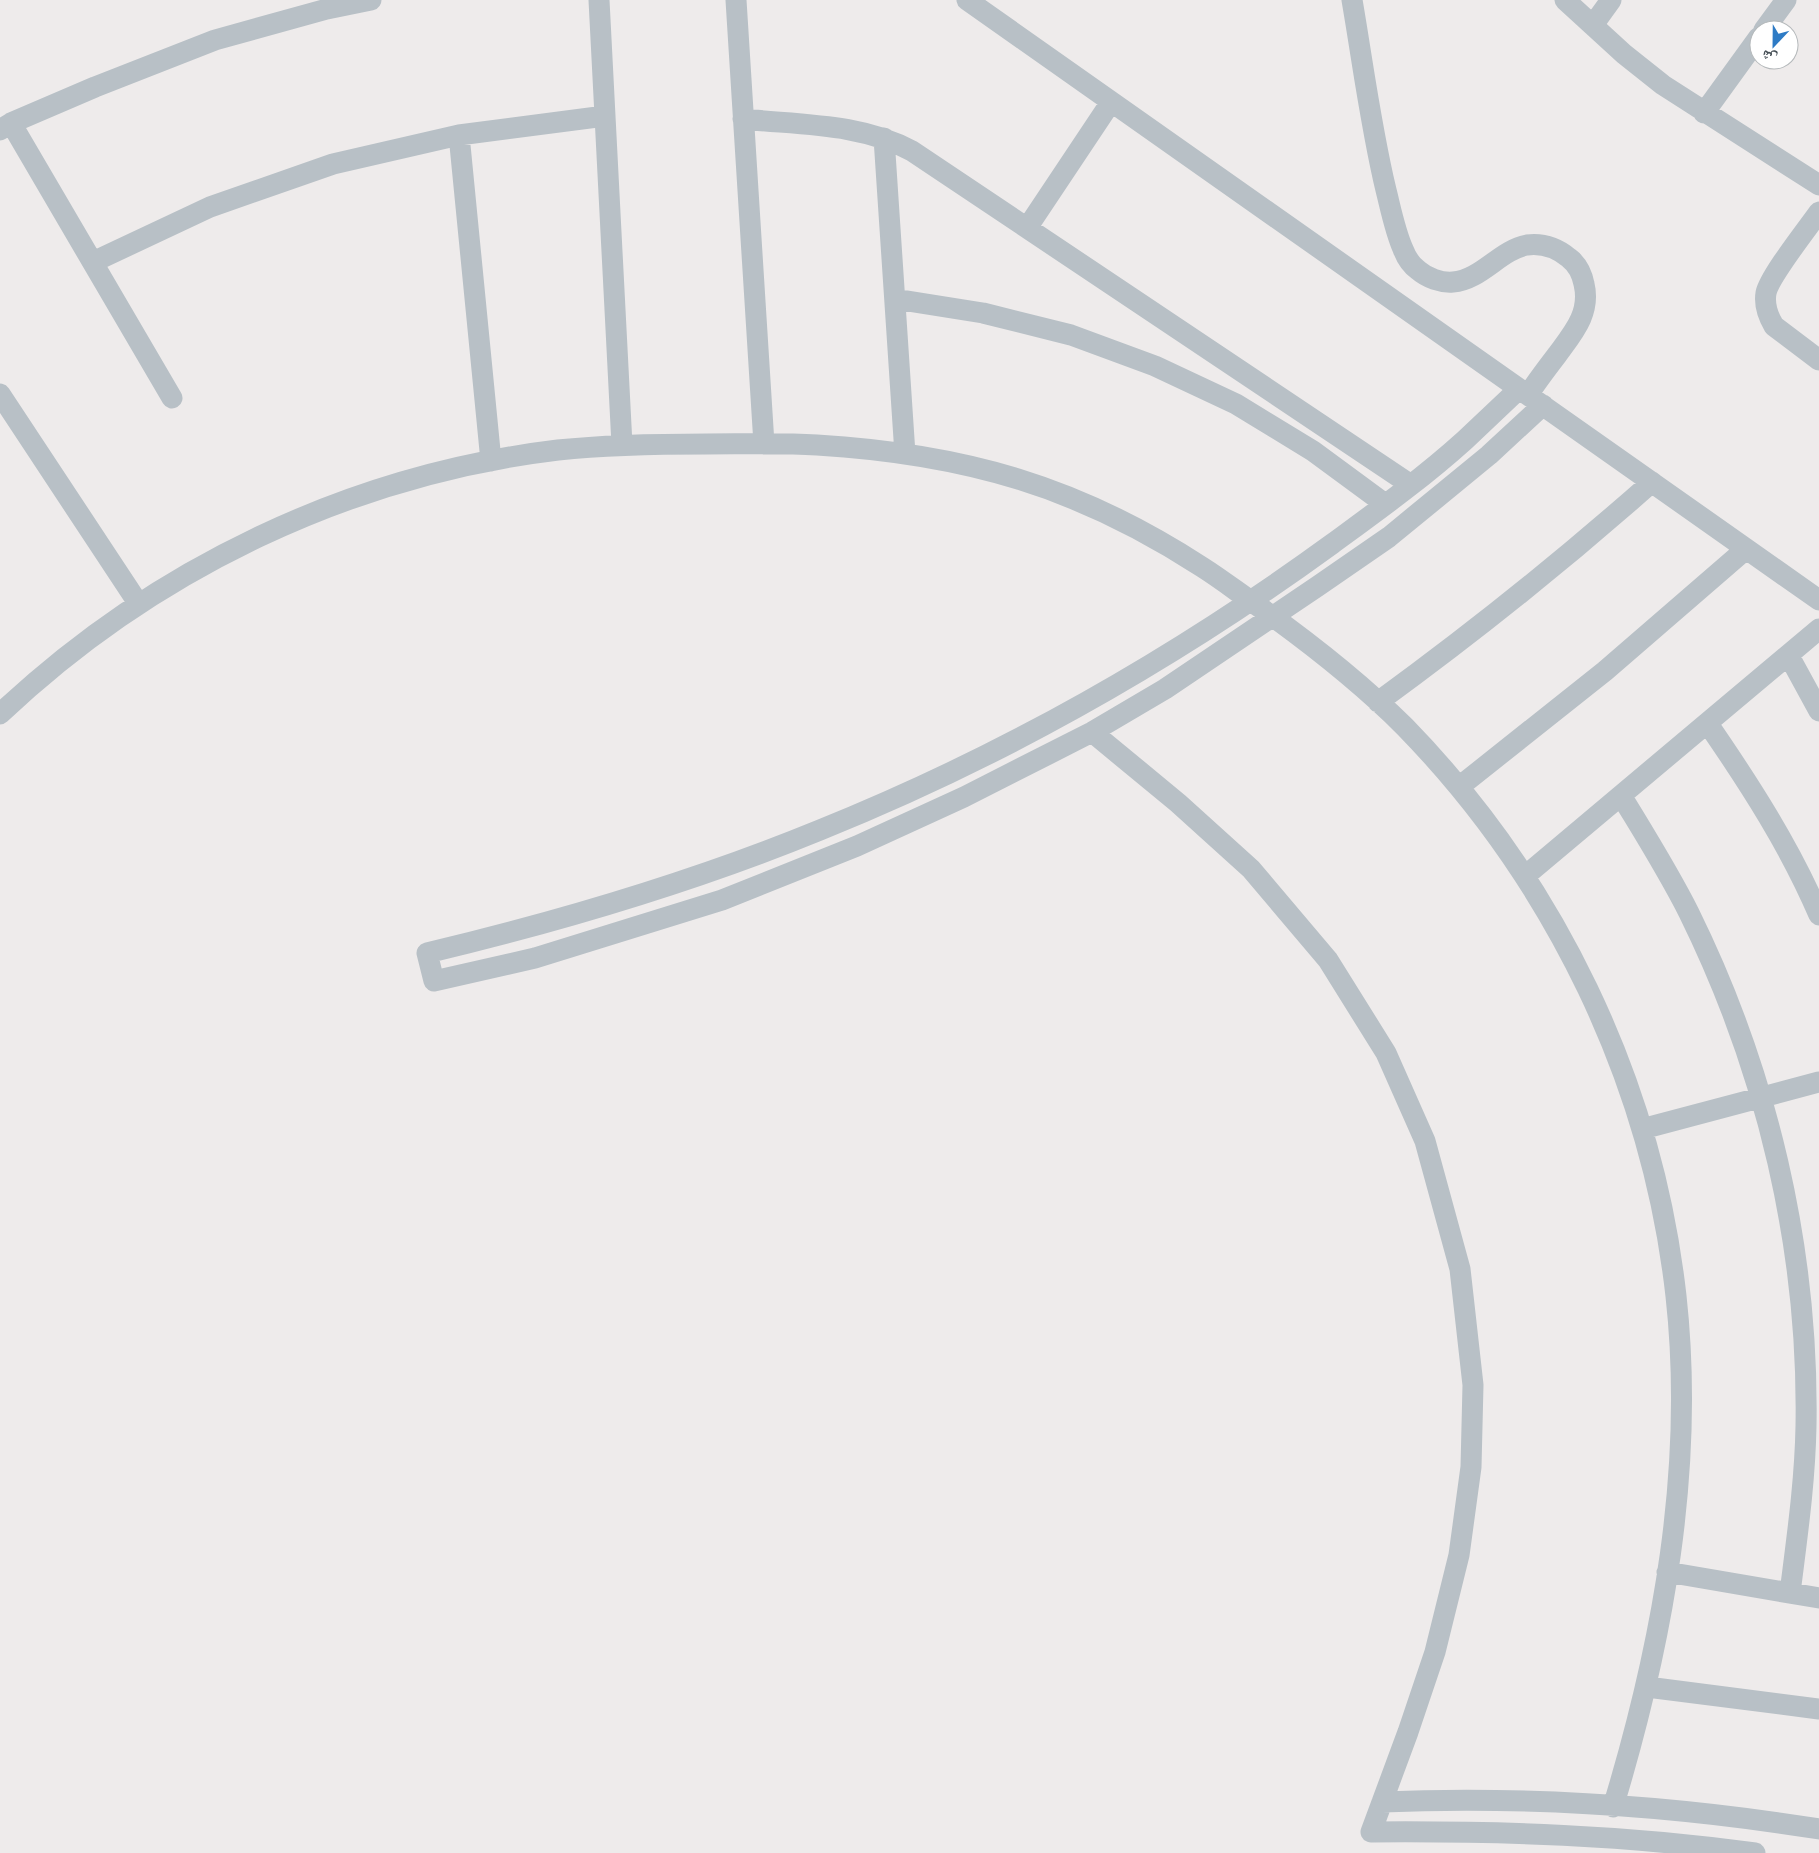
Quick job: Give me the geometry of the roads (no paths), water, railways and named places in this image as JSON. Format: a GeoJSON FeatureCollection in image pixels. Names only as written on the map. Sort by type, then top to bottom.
{"type":"FeatureCollection","features":[{"type":"Feature","properties":{"kind":"street"},"geometry":{"type":"LineString","coordinates":[[172,398],[93,262],[6,126],[95,86],[215,40],[327,9],[371,0]]}},
{"type":"Feature","properties":{"kind":"street"},"geometry":{"type":"LineString","coordinates":[[599,0],[622,445]]}},
{"type":"Feature","properties":{"kind":"street"},"geometry":{"type":"LineString","coordinates":[[736,0],[764,444]]}},
{"type":"Feature","properties":{"kind":"street"},"geometry":{"type":"LineString","coordinates":[[967,0],[1819,600]]}},
{"type":"Feature","properties":{"kind":"street"},"geometry":{"type":"LineString","coordinates":[[1352,0],[1382,173],[1402,248],[1412,264],[1433,279],[1443,282],[1454,282],[1473,275],[1519,247],[1545,245],[1563,253],[1572,260],[1583,278],[1587,294],[1581,319],[1530,396],[1488,455],[1389,537],[1165,689],[1092,732],[964,797],[857,846],[722,900],[535,958],[434,981],[427,953],[510,933],[638,896],[720,868],[821,830],[931,781],[1057,718],[1133,675],[1303,566],[1463,442],[1530,396]]}},
{"type":"Feature","properties":{"kind":"street"},"geometry":{"type":"LineString","coordinates":[[1565,0],[1643,70],[1704,113],[1819,185]]}},
{"type":"Feature","properties":{"kind":"street"},"geometry":{"type":"LineString","coordinates":[[1592,25],[1611,0]]}},
{"type":"Feature","properties":{"kind":"street"},"geometry":{"type":"LineString","coordinates":[[1771,20],[1786,0]]}},
{"type":"Feature","properties":{"kind":"street"},"geometry":{"type":"LineString","coordinates":[[1704,113],[1749,51]]}},
{"type":"Feature","properties":{"kind":"street"},"geometry":{"type":"LineString","coordinates":[[1027,228],[1111,102]]}},
{"type":"Feature","properties":{"kind":"street"},"geometry":{"type":"LineString","coordinates":[[93,262],[210,207],[333,164],[459,135],[605,116]]}},
{"type":"Feature","properties":{"kind":"street"},"geometry":{"type":"LineString","coordinates":[[743,119],[853,130],[884,138],[912,151],[1411,484]]}},
{"type":"Feature","properties":{"kind":"street"},"geometry":{"type":"LineString","coordinates":[[459,135],[491,461]]}},
{"type":"Feature","properties":{"kind":"street"},"geometry":{"type":"LineString","coordinates":[[884,138],[905,454]]}},
{"type":"Feature","properties":{"kind":"street"},"geometry":{"type":"LineString","coordinates":[[1819,212],[1769,283],[1765,301],[1769,319],[1774,326],[1819,360]]}},
{"type":"Feature","properties":{"kind":"street"},"geometry":{"type":"LineString","coordinates":[[895,299],[983,313],[1071,335],[1155,366],[1244,409],[1313,451],[1385,504]]}},
{"type":"Feature","properties":{"kind":"street"},"geometry":{"type":"LineString","coordinates":[[0,394],[138,603]]}},
{"type":"Feature","properties":{"kind":"street"},"geometry":{"type":"LineString","coordinates":[[0,714],[34,682],[85,640],[138,603],[221,555],[308,514],[398,483],[491,461],[556,451],[622,445],[811,445],[905,454],[966,465],[1017,479],[1067,496],[1163,542],[1208,570],[1331,660],[1404,727],[1459,787],[1525,876],[1559,932],[1599,1012],[1618,1057],[1642,1129],[1660,1199],[1676,1297],[1680,1346],[1680,1445],[1677,1494],[1667,1572],[1646,1687],[1614,1807]]}},
{"type":"Feature","properties":{"kind":"street"},"geometry":{"type":"LineString","coordinates":[[1378,702],[1505,607],[1652,482]]}},
{"type":"Feature","properties":{"kind":"street"},"geometry":{"type":"LineString","coordinates":[[1459,787],[1605,671],[1746,549]]}},
{"type":"Feature","properties":{"kind":"street"},"geometry":{"type":"LineString","coordinates":[[1525,876],[1622,797],[1819,630]]}},
{"type":"Feature","properties":{"kind":"street"},"geometry":{"type":"LineString","coordinates":[[1789,656],[1819,711]]}},
{"type":"Feature","properties":{"kind":"street"},"geometry":{"type":"LineString","coordinates":[[1708,724],[1747,781],[1817,905]]}},
{"type":"Feature","properties":{"kind":"street"},"geometry":{"type":"LineString","coordinates":[[1092,732],[1178,803],[1252,868],[1328,960],[1386,1053],[1425,1141],[1460,1269],[1473,1385],[1471,1467],[1459,1555],[1435,1652],[1371,1832],[1505,1833],[1578,1836],[1660,1842],[1755,1853]]}},
{"type":"Feature","properties":{"kind":"street"},"geometry":{"type":"LineString","coordinates":[[1622,797],[1657,854],[1688,912],[1712,963],[1741,1034],[1762,1097],[1782,1178],[1793,1242],[1804,1343],[1806,1426],[1801,1509],[1790,1593]]}},
{"type":"Feature","properties":{"kind":"street"},"geometry":{"type":"LineString","coordinates":[[1642,1129],[1819,1082]]}},
{"type":"Feature","properties":{"kind":"street"},"geometry":{"type":"LineString","coordinates":[[1667,1572],[1819,1598]]}},
{"type":"Feature","properties":{"kind":"street"},"geometry":{"type":"LineString","coordinates":[[1646,1687],[1819,1709]]}},
{"type":"Feature","properties":{"kind":"street"},"geometry":{"type":"LineString","coordinates":[[1382,1802],[1489,1801],[1614,1807],[1721,1816],[1819,1829]]}}]}
